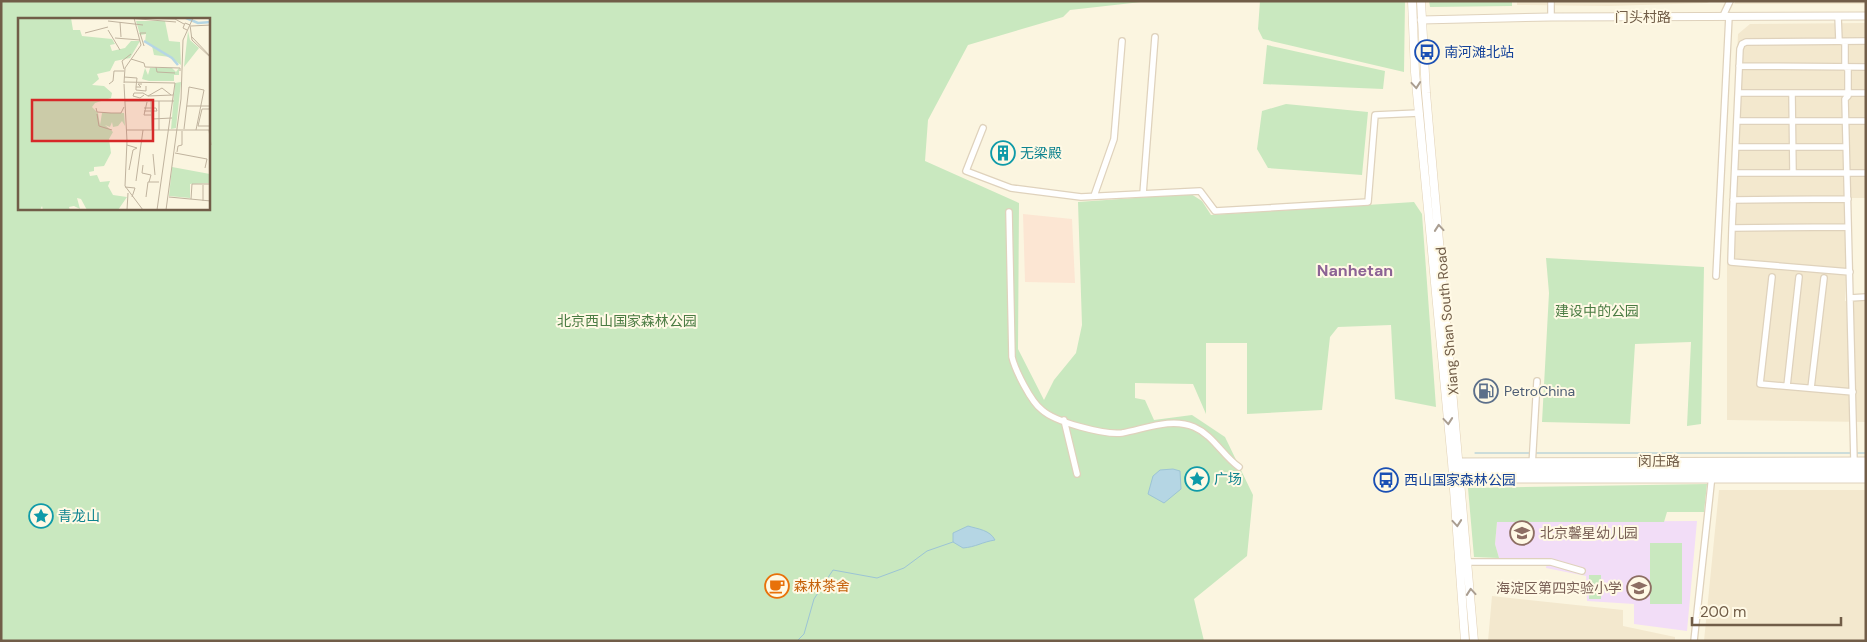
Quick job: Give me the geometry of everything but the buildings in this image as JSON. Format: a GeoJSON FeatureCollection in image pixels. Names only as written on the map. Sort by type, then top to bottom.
{"type":"FeatureCollection","features":[{"type":"Feature","properties":{"kind":"main road","name":"Xiang Shan South Road"},"geometry":{"type":"LineString","coordinates":[[1412,1],[1419,113],[1457,471],[1469,562],[1474,641]]}},
{"type":"Feature","properties":{"kind":"main road","name":"Xiang Shan South Road"},"geometry":{"type":"LineString","coordinates":[[1421,1],[1426,93],[1457,471],[1465,641]]}},
{"type":"Feature","properties":{"kind":"main road","name":"闵庄路"},"geometry":{"type":"LineString","coordinates":[[1457,471],[1532,465],[1866,467]]}},
{"type":"Feature","properties":{"kind":"main road","name":"闵庄路"},"geometry":{"type":"LineString","coordinates":[[1457,471],[1712,476],[1866,473]]}},
{"type":"Feature","properties":{"kind":"street"},"geometry":{"type":"LineString","coordinates":[[1551,1],[1551,17]]}},
{"type":"Feature","properties":{"kind":"street"},"geometry":{"type":"LineString","coordinates":[[1716,276],[1726,16],[1730,1]]}},
{"type":"Feature","properties":{"kind":"street"},"geometry":{"type":"LineString","coordinates":[[1838,16],[1839,41]]}},
{"type":"Feature","properties":{"kind":"street","name":"门头村路"},"geometry":{"type":"LineString","coordinates":[[1421,20],[1551,17],[1866,16]]}},
{"type":"Feature","properties":{"kind":"street"},"geometry":{"type":"LineString","coordinates":[[1143,194],[1155,37]]}},
{"type":"Feature","properties":{"kind":"street"},"geometry":{"type":"LineString","coordinates":[[1094,196],[1114,139],[1122,41]]}},
{"type":"Feature","properties":{"kind":"street"},"geometry":{"type":"LineString","coordinates":[[1839,41],[1845,42],[1845,67],[1848,69],[1848,93],[1845,99],[1854,461]]}},
{"type":"Feature","properties":{"kind":"street"},"geometry":{"type":"LineString","coordinates":[[1850,272],[1731,262],[1740,49],[1742,44],[1746,42],[1866,41]]}},
{"type":"Feature","properties":{"kind":"street"},"geometry":{"type":"LineString","coordinates":[[1739,66],[1866,67]]}},
{"type":"Feature","properties":{"kind":"street"},"geometry":{"type":"LineString","coordinates":[[1738,93],[1866,93]]}},
{"type":"Feature","properties":{"kind":"street"},"geometry":{"type":"LineString","coordinates":[[1792,93],[1792,173]]}},
{"type":"Feature","properties":{"kind":"street"},"geometry":{"type":"LineString","coordinates":[[983,128],[966,171],[1011,188],[1081,197],[1200,191],[1215,211],[1368,202],[1375,115],[1419,113]]}},
{"type":"Feature","properties":{"kind":"street"},"geometry":{"type":"LineString","coordinates":[[1737,121],[1866,121]]}},
{"type":"Feature","properties":{"kind":"street"},"geometry":{"type":"LineString","coordinates":[[1736,147],[1846,147]]}},
{"type":"Feature","properties":{"kind":"street"},"geometry":{"type":"LineString","coordinates":[[1734,173],[1866,173]]}},
{"type":"Feature","properties":{"kind":"street"},"geometry":{"type":"LineString","coordinates":[[1733,200],[1848,199]]}},
{"type":"Feature","properties":{"kind":"street"},"geometry":{"type":"LineString","coordinates":[[1009,212],[1012,260],[1012,357],[1015,368],[1042,411],[1095,431],[1109,434],[1164,424],[1178,423],[1194,427],[1210,438],[1229,460],[1239,467]]}},
{"type":"Feature","properties":{"kind":"street"},"geometry":{"type":"LineString","coordinates":[[1732,228],[1848,228]]}},
{"type":"Feature","properties":{"kind":"street"},"geometry":{"type":"LineString","coordinates":[[1772,277],[1760,384],[1852,392]]}},
{"type":"Feature","properties":{"kind":"street"},"geometry":{"type":"LineString","coordinates":[[1787,386],[1798,277]]}},
{"type":"Feature","properties":{"kind":"street"},"geometry":{"type":"LineString","coordinates":[[1811,388],[1824,278]]}},
{"type":"Feature","properties":{"kind":"street"},"geometry":{"type":"LineString","coordinates":[[1850,298],[1866,297]]}},
{"type":"Feature","properties":{"kind":"street"},"geometry":{"type":"LineString","coordinates":[[1532,465],[1538,381]]}},
{"type":"Feature","properties":{"kind":"street"},"geometry":{"type":"LineString","coordinates":[[1064,420],[1077,474]]}},
{"type":"Feature","properties":{"kind":"street","name":"闵庄路"},"geometry":{"type":"LineString","coordinates":[[1532,465],[1866,461]]}},
{"type":"Feature","properties":{"kind":"street"},"geometry":{"type":"LineString","coordinates":[[1694,641],[1712,476]]}},
{"type":"Feature","properties":{"kind":"street","name":"闵庄路"},"geometry":{"type":"LineString","coordinates":[[1712,476],[1866,478]]}},
{"type":"Feature","properties":{"kind":"street"},"geometry":{"type":"LineString","coordinates":[[1469,562],[1551,562],[1582,571]]}},
{"type":"Feature","properties":{"kind":"shaded area"},"geometry":{"type":"Polygon","coordinates":[[[1517,1],[1711,1],[1707,3],[1609,6],[1517,5],[1517,1]]]}},
{"type":"Feature","properties":{"kind":"shaded area"},"geometry":{"type":"Polygon","coordinates":[[[1736,1],[1866,1],[1866,4],[1734,4],[1736,1]]]}},
{"type":"Feature","properties":{"kind":"shaded area"},"geometry":{"type":"Polygon","coordinates":[[[1866,23],[1866,198],[1850,198],[1851,277],[1846,277],[1845,301],[1866,301],[1866,422],[1727,420],[1727,267],[1738,34],[1750,24],[1866,23]]]}},
{"type":"Feature","properties":{"kind":"shaded area"},"geometry":{"type":"Polygon","coordinates":[[[1023,214],[1072,219],[1075,283],[1025,282],[1023,214]]]}},
{"type":"Feature","properties":{"kind":"shaded area"},"geometry":{"type":"Polygon","coordinates":[[[1719,490],[1866,490],[1866,641],[1704,641],[1719,490]]]}},
{"type":"Feature","properties":{"kind":"shaded area","name":"海淀区第四实验小学"},"geometry":{"type":"Polygon","coordinates":[[[1697,521],[1687,631],[1634,624],[1634,604],[1587,601],[1586,576],[1546,568],[1547,559],[1499,558],[1495,544],[1497,522],[1697,521]]]}},
{"type":"Feature","properties":{"kind":"shaded area"},"geometry":{"type":"Polygon","coordinates":[[[1492,596],[1623,610],[1623,626],[1675,637],[1675,641],[1488,641],[1492,596]]]}},
{"type":"Feature","properties":{"kind":"green space","name":"北京西山国家森林公园"},"geometry":{"type":"Polygon","coordinates":[[[1,1],[1150,1],[1070,10],[1063,17],[968,45],[928,120],[925,161],[1019,203],[1018,349],[1044,400],[1054,380],[1076,353],[1082,325],[1078,202],[1191,194],[1202,201],[1211,215],[1414,202],[1422,214],[1436,407],[1395,399],[1391,325],[1338,327],[1330,337],[1322,410],[1247,414],[1247,343],[1206,343],[1206,414],[1193,384],[1135,383],[1135,398],[1145,400],[1154,420],[1192,415],[1225,437],[1253,495],[1247,556],[1194,599],[1204,641],[1,641],[1,1]]]}},
{"type":"Feature","properties":{"kind":"green space"},"geometry":{"type":"Polygon","coordinates":[[[1260,1],[1405,1],[1404,72],[1263,39],[1258,29],[1260,1]]]}},
{"type":"Feature","properties":{"kind":"green space"},"geometry":{"type":"Polygon","coordinates":[[[1429,1],[1512,1],[1512,6],[1430,7],[1429,1]]]}},
{"type":"Feature","properties":{"kind":"green space"},"geometry":{"type":"Polygon","coordinates":[[[1267,45],[1385,71],[1383,89],[1263,84],[1267,45]]]}},
{"type":"Feature","properties":{"kind":"green space"},"geometry":{"type":"Polygon","coordinates":[[[1286,104],[1368,112],[1362,175],[1268,168],[1257,149],[1262,111],[1286,104]]]}},
{"type":"Feature","properties":{"kind":"green space","name":"建设中的公园"},"geometry":{"type":"Polygon","coordinates":[[[1546,258],[1704,267],[1701,424],[1687,426],[1691,342],[1635,344],[1630,424],[1542,422],[1549,293],[1546,258]]]}},
{"type":"Feature","properties":{"kind":"green space"},"geometry":{"type":"Polygon","coordinates":[[[1707,484],[1704,512],[1667,512],[1664,522],[1497,522],[1495,544],[1499,558],[1474,557],[1468,488],[1707,484]]]}},
{"type":"Feature","properties":{"kind":"green space"},"geometry":{"type":"Polygon","coordinates":[[[1650,543],[1682,543],[1682,604],[1650,604],[1650,543]]]}},
{"type":"Feature","properties":{"kind":"green space"},"geometry":{"type":"Polygon","coordinates":[[[1589,575],[1601,575],[1601,599],[1589,599],[1589,575]]]}},
{"type":"Feature","properties":{"kind":"water"},"geometry":{"type":"Polygon","coordinates":[[[1173,469],[1180,471],[1181,489],[1164,503],[1148,494],[1153,476],[1160,470],[1173,469]]]}},
{"type":"Feature","properties":{"kind":"water"},"geometry":{"type":"Polygon","coordinates":[[[968,526],[987,532],[995,540],[963,548],[953,542],[953,533],[968,526]]]}},
{"type":"Feature","properties":{"kind":"waterway"},"geometry":{"type":"LineString","coordinates":[[1475,453],[1530,453]]}},
{"type":"Feature","properties":{"kind":"waterway"},"geometry":{"type":"LineString","coordinates":[[1536,453],[1852,453]]}},
{"type":"Feature","properties":{"kind":"waterway"},"geometry":{"type":"LineString","coordinates":[[1856,453],[1866,453]]}},
{"type":"Feature","properties":{"kind":"waterway"},"geometry":{"type":"LineString","coordinates":[[797,641],[804,634],[814,599],[833,570],[877,578],[904,568],[927,551],[953,542]]}},
{"type":"Feature","properties":{"kind":"place","name":"南河滩北站"},"geometry":{"type":"Point","coordinates":[1427,52]}},
{"type":"Feature","properties":{"kind":"place","name":"无梁殿"},"geometry":{"type":"Point","coordinates":[1003,153]}},
{"type":"Feature","properties":{"kind":"place","name":"PetroChina"},"geometry":{"type":"Point","coordinates":[1486,391]}},
{"type":"Feature","properties":{"kind":"place","name":"广场"},"geometry":{"type":"Point","coordinates":[1197,479]}},
{"type":"Feature","properties":{"kind":"place","name":"西山国家森林公园"},"geometry":{"type":"Point","coordinates":[1386,480]}},
{"type":"Feature","properties":{"kind":"place","name":"青龙山"},"geometry":{"type":"Point","coordinates":[41,516]}},
{"type":"Feature","properties":{"kind":"place","name":"北京馨星幼儿园"},"geometry":{"type":"Point","coordinates":[1522,533]}},
{"type":"Feature","properties":{"kind":"place","name":"森林茶舍"},"geometry":{"type":"Point","coordinates":[777,586]}},
{"type":"Feature","properties":{"kind":"place","name":"海淀区第四实验小学"},"geometry":{"type":"Point","coordinates":[1639,588]}},
{"type":"Feature","properties":{"kind":"district","name":"Nanhetan"},"geometry":{"type":"Point","coordinates":[1355,270]}}]}
